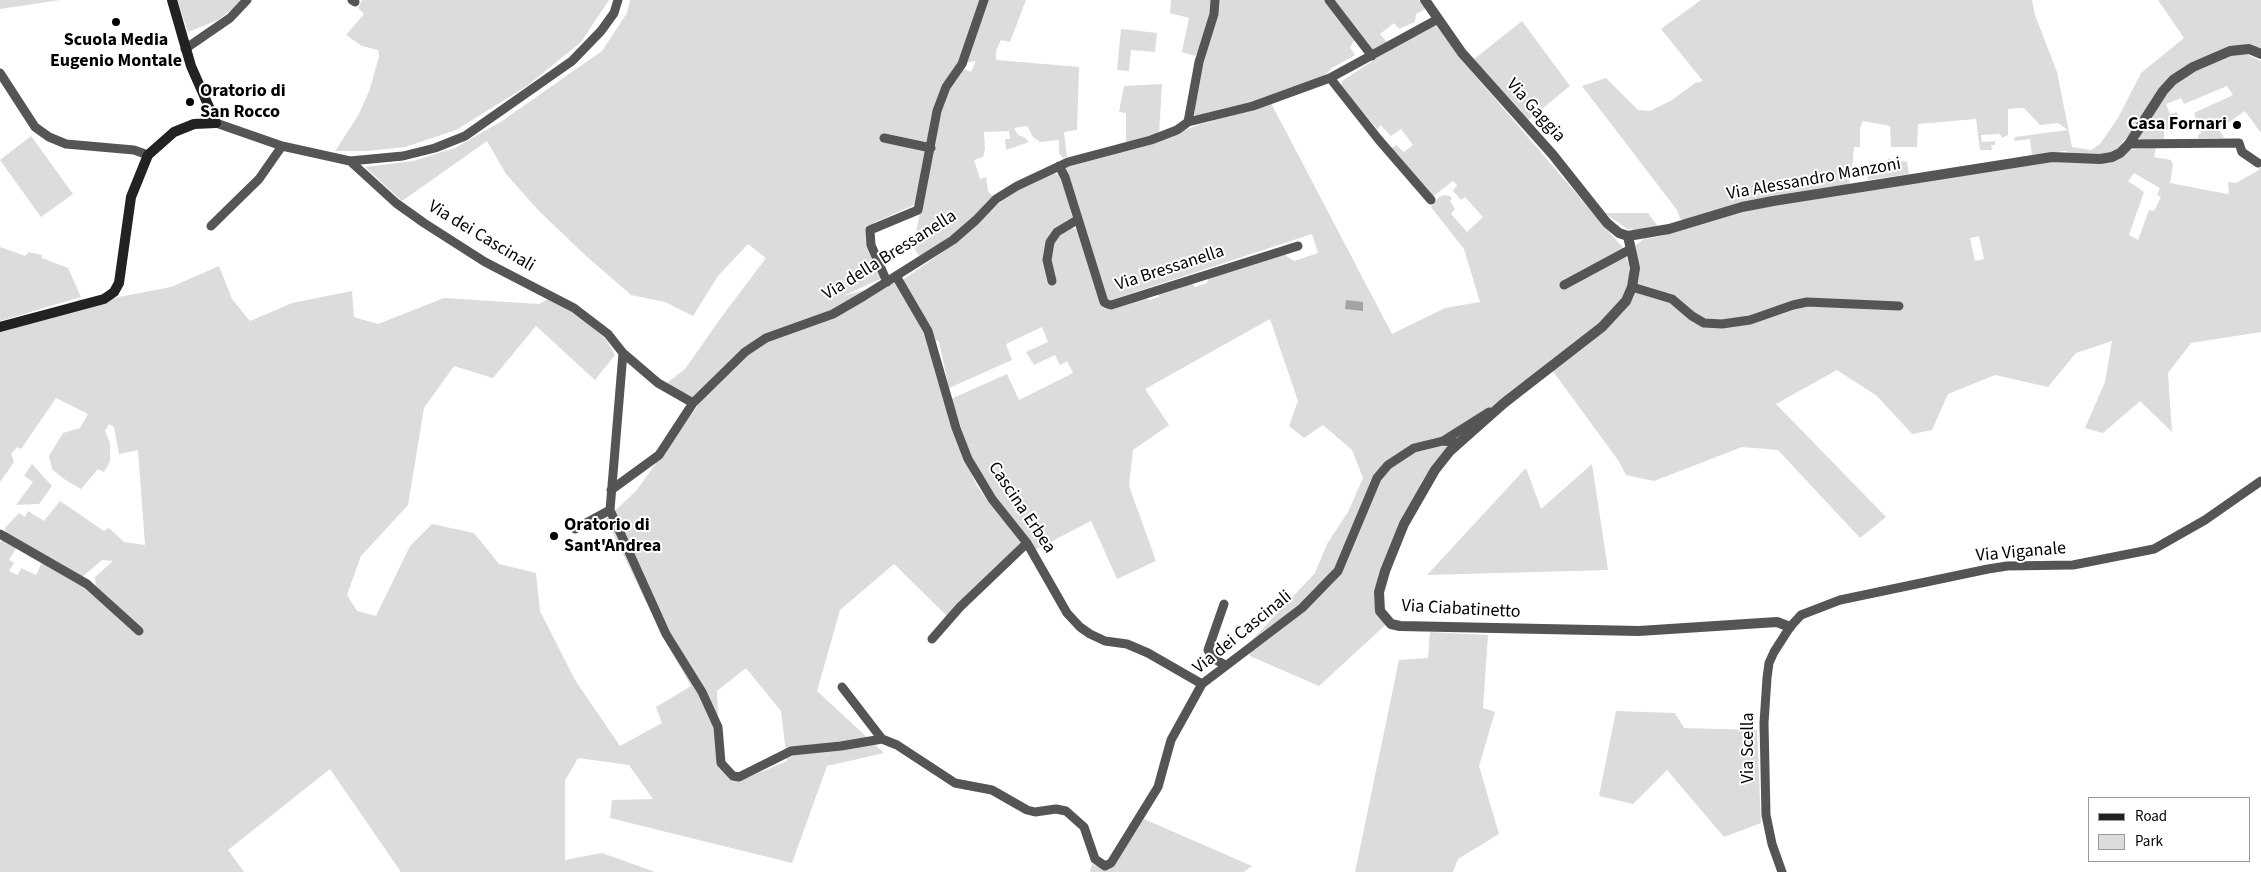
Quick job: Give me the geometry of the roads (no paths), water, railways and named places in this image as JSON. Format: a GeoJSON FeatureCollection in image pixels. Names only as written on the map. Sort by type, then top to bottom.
{"type":"FeatureCollection","features":[{"type":"Feature","properties":{"kind":"main road"},"geometry":{"type":"LineString","coordinates":[[0,327],[104,299],[114,292],[119,283],[131,196],[148,155],[174,132],[194,124],[216,122],[185,49],[172,0]]}},
{"type":"Feature","properties":{"kind":"street"},"geometry":{"type":"LineString","coordinates":[[185,49],[230,18],[248,0]]}},
{"type":"Feature","properties":{"kind":"street"},"geometry":{"type":"LineString","coordinates":[[216,122],[282,146],[350,161],[403,156],[435,148],[465,136],[572,60],[601,32],[614,13],[618,0]]}},
{"type":"Feature","properties":{"kind":"street"},"geometry":{"type":"LineString","coordinates":[[887,282],[871,245],[870,230],[918,210],[937,111],[946,87],[962,64],[984,0]]}},
{"type":"Feature","properties":{"kind":"street"},"geometry":{"type":"LineString","coordinates":[[1188,122],[1199,62],[1214,14],[1214,0]]}},
{"type":"Feature","properties":{"kind":"street"},"geometry":{"type":"LineString","coordinates":[[1329,0],[1372,56]]}},
{"type":"Feature","properties":{"kind":"street","name":"Via Gaggia"},"geometry":{"type":"LineString","coordinates":[[1424,0],[1462,53],[1553,155],[1607,223],[1619,233],[1628,236]]}},
{"type":"Feature","properties":{"kind":"street","name":"Via della Bressanella"},"geometry":{"type":"LineString","coordinates":[[611,490],[659,455],[693,403],[745,352],[766,338],[833,314],[887,282],[953,240],[976,220],[996,198],[1059,166],[1151,140],[1178,130],[1188,122],[1253,106],[1330,78],[1438,19]]}},
{"type":"Feature","properties":{"kind":"street","name":"Via Alessandro Manzoni"},"geometry":{"type":"LineString","coordinates":[[1628,236],[1669,229],[1773,201],[2052,157],[2063,156],[2093,159],[2112,157],[2120,153],[2129,144],[2163,91],[2173,80],[2193,67],[2230,51],[2249,49],[2261,54]]}},
{"type":"Feature","properties":{"kind":"street"},"geometry":{"type":"LineString","coordinates":[[0,73],[35,127],[49,137],[66,144],[134,150],[148,155]]}},
{"type":"Feature","properties":{"kind":"street"},"geometry":{"type":"LineString","coordinates":[[1330,78],[1379,140],[1431,200]]}},
{"type":"Feature","properties":{"kind":"street"},"geometry":{"type":"LineString","coordinates":[[884,138],[931,148]]}},
{"type":"Feature","properties":{"kind":"street"},"geometry":{"type":"LineString","coordinates":[[2129,144],[2239,143],[2242,152],[2258,163]]}},
{"type":"Feature","properties":{"kind":"street"},"geometry":{"type":"LineString","coordinates":[[212,226],[259,179],[282,146]]}},
{"type":"Feature","properties":{"kind":"street","name":"Via dei Cascinali"},"geometry":{"type":"LineString","coordinates":[[350,161],[396,203],[424,222],[485,262],[574,308],[608,334],[623,353]]}},
{"type":"Feature","properties":{"kind":"street","name":"Via Bressanella"},"geometry":{"type":"LineString","coordinates":[[1059,166],[1065,177],[1104,302],[1111,305],[1298,246]]}},
{"type":"Feature","properties":{"kind":"street"},"geometry":{"type":"LineString","coordinates":[[1052,281],[1047,260],[1050,242],[1057,232],[1077,220]]}},
{"type":"Feature","properties":{"kind":"street"},"geometry":{"type":"LineString","coordinates":[[1628,236],[1629,250],[1634,268],[1632,287],[1672,299],[1692,316],[1704,323],[1722,324],[1750,320],[1807,302],[1899,306]]}},
{"type":"Feature","properties":{"kind":"street"},"geometry":{"type":"LineString","coordinates":[[1564,285],[1629,250]]}},
{"type":"Feature","properties":{"kind":"street","name":"Cascina Erbea"},"geometry":{"type":"LineString","coordinates":[[896,276],[928,331],[956,428],[968,459],[992,499],[1027,543],[1060,603],[1080,627],[1098,638],[1127,644],[1148,653],[1202,684]]}},
{"type":"Feature","properties":{"kind":"street","name":"Via Ciabatinetto"},"geometry":{"type":"LineString","coordinates":[[1632,287],[1626,301],[1602,328],[1551,364],[1504,403],[1459,443],[1434,470],[1404,524],[1385,571],[1379,592],[1378,604],[1384,618],[1391,624],[1400,626],[1524,630],[1584,628],[1639,631],[1777,622],[1790,626]]}},
{"type":"Feature","properties":{"kind":"street"},"geometry":{"type":"LineString","coordinates":[[623,353],[658,383],[693,403]]}},
{"type":"Feature","properties":{"kind":"street"},"geometry":{"type":"LineString","coordinates":[[623,353],[610,510],[666,634],[702,692],[718,727],[721,763],[733,776],[744,775],[791,751],[841,746],[882,739],[842,687]]}},
{"type":"Feature","properties":{"kind":"street","name":"Via dei Cascinali"},"geometry":{"type":"LineString","coordinates":[[882,739],[897,745],[955,783],[992,790],[1027,810],[1035,812],[1056,809],[1066,811],[1084,827],[1095,859],[1106,866],[1111,863],[1158,787],[1171,740],[1202,684],[1302,608],[1338,571],[1377,478],[1388,466],[1414,448],[1443,441],[1504,403]]}},
{"type":"Feature","properties":{"kind":"street","name":"Via dei Cascinali"},"geometry":{"type":"LineString","coordinates":[[1443,441],[1459,443]]}},
{"type":"Feature","properties":{"kind":"street","name":"Via Viganale"},"geometry":{"type":"LineString","coordinates":[[1790,626],[1801,615],[1820,606],[1864,594],[2007,566],[2073,565],[2154,549],[2222,508],[2261,480]]}},
{"type":"Feature","properties":{"kind":"street"},"geometry":{"type":"LineString","coordinates":[[575,528],[610,510]]}},
{"type":"Feature","properties":{"kind":"street"},"geometry":{"type":"LineString","coordinates":[[0,534],[87,584],[139,631]]}},
{"type":"Feature","properties":{"kind":"street"},"geometry":{"type":"LineString","coordinates":[[932,639],[960,607],[1027,543]]}},
{"type":"Feature","properties":{"kind":"street"},"geometry":{"type":"LineString","coordinates":[[1224,604],[1208,650],[1213,658],[1226,665]]}},
{"type":"Feature","properties":{"kind":"street","name":"Via Scella"},"geometry":{"type":"LineString","coordinates":[[1782,872],[1772,844],[1767,822],[1764,723],[1769,663],[1790,626]]}},
{"type":"Feature","properties":{"kind":"place","name":"Scuola Media Eugenio Montale"},"geometry":{"type":"Point","coordinates":[116,22]}},
{"type":"Feature","properties":{"kind":"place","name":"Oratorio di San Rocco"},"geometry":{"type":"Point","coordinates":[190,102]}},
{"type":"Feature","properties":{"kind":"place","name":"Casa Fornari"},"geometry":{"type":"Point","coordinates":[2237,125]}},
{"type":"Feature","properties":{"kind":"place","name":"Oratorio di Sant'Andrea"},"geometry":{"type":"Point","coordinates":[554,536]}}]}
